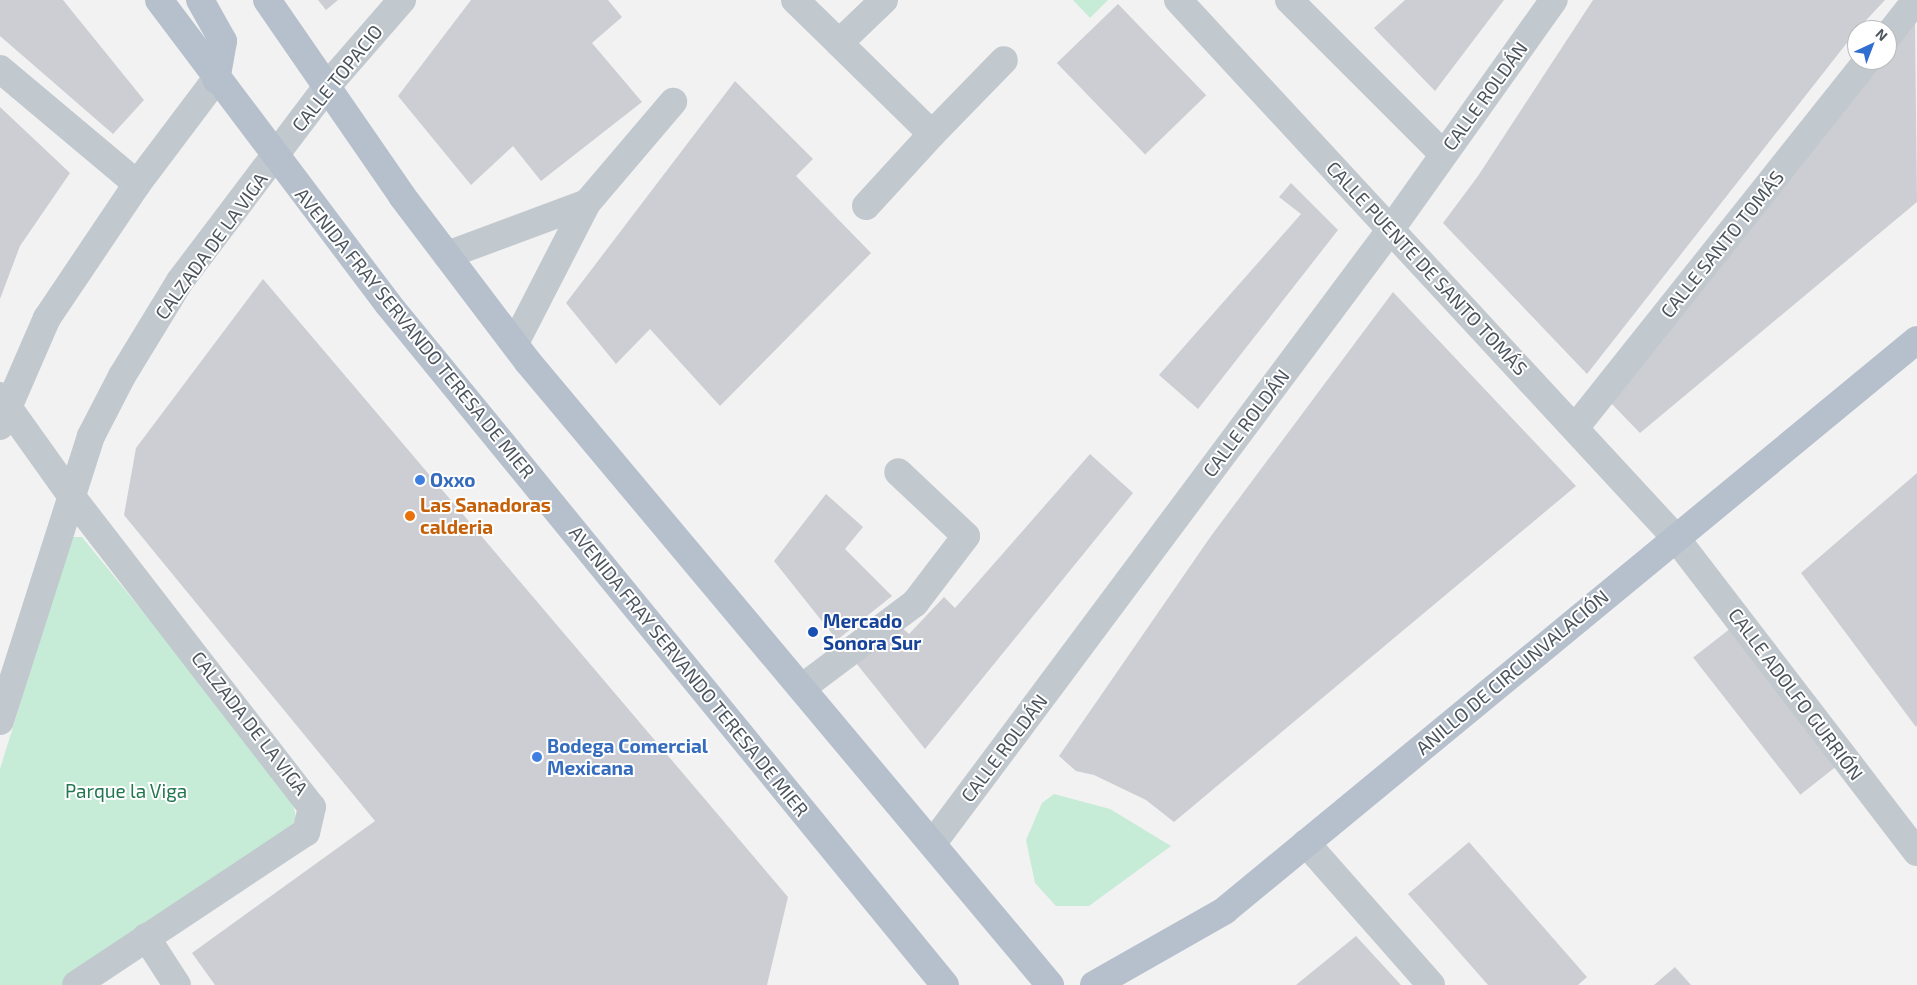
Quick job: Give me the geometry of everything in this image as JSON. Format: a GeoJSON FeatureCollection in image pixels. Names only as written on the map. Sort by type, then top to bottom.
{"type":"FeatureCollection","features":[{"type":"Feature","properties":{"kind":"main road","name":"AVENIDA FRAY SERVANDO TERESA DE MIER"},"geometry":{"type":"LineString","coordinates":[[159,0],[275,158],[388,304],[945,985]]}},
{"type":"Feature","properties":{"kind":"main road"},"geometry":{"type":"LineString","coordinates":[[200,0],[223,41],[216,79]]}},
{"type":"Feature","properties":{"kind":"main road"},"geometry":{"type":"LineString","coordinates":[[267,0],[328,85],[367,146],[447,255],[515,343],[1050,985]]}},
{"type":"Feature","properties":{"kind":"main road","name":"ANILLO DE CIRCUNVALACIÓN"},"geometry":{"type":"LineString","coordinates":[[1094,985],[1224,911],[1675,537],[1917,340]]}},
{"type":"Feature","properties":{"kind":"street","name":"CALLE TOPACIO"},"geometry":{"type":"LineString","coordinates":[[275,158],[328,85],[402,0]]}},
{"type":"Feature","properties":{"kind":"street"},"geometry":{"type":"LineString","coordinates":[[795,0],[932,134]]}},
{"type":"Feature","properties":{"kind":"street"},"geometry":{"type":"LineString","coordinates":[[839,44],[884,0]]}},
{"type":"Feature","properties":{"kind":"street","name":"CALLE PUENTE DE SANTO TOMÁS"},"geometry":{"type":"LineString","coordinates":[[1178,0],[1675,537]]}},
{"type":"Feature","properties":{"kind":"street"},"geometry":{"type":"LineString","coordinates":[[1289,0],[1443,154]]}},
{"type":"Feature","properties":{"kind":"street","name":"CALLE ROLDÁN"},"geometry":{"type":"LineString","coordinates":[[933,843],[1391,229],[1554,0]]}},
{"type":"Feature","properties":{"kind":"street"},"geometry":{"type":"LineString","coordinates":[[1897,24],[1916,0]]}},
{"type":"Feature","properties":{"kind":"street"},"geometry":{"type":"LineString","coordinates":[[866,206],[1004,60]]}},
{"type":"Feature","properties":{"kind":"street"},"geometry":{"type":"LineString","coordinates":[[0,69],[136,184]]}},
{"type":"Feature","properties":{"kind":"street","name":"CALLE SANTO TOMÁS"},"geometry":{"type":"LineString","coordinates":[[1576,428],[1860,70]]}},
{"type":"Feature","properties":{"kind":"street","name":"CALZADA DE LA VIGA"},"geometry":{"type":"LineString","coordinates":[[76,985],[306,832],[312,807],[2,408],[47,318],[136,184],[216,79]]}},
{"type":"Feature","properties":{"kind":"street"},"geometry":{"type":"LineString","coordinates":[[515,343],[588,203],[673,102]]}},
{"type":"Feature","properties":{"kind":"street","name":"CALZADA DE LA VIGA"},"geometry":{"type":"LineString","coordinates":[[0,721],[91,436],[122,376],[180,281],[275,158]]}},
{"type":"Feature","properties":{"kind":"street"},"geometry":{"type":"LineString","coordinates":[[447,255],[588,203]]}},
{"type":"Feature","properties":{"kind":"street"},"geometry":{"type":"LineString","coordinates":[[803,687],[915,603],[966,536],[898,472]]}},
{"type":"Feature","properties":{"kind":"street","name":"CALLE ADOLFO GURRIÓN"},"geometry":{"type":"LineString","coordinates":[[1675,537],[1917,852]]}},
{"type":"Feature","properties":{"kind":"street"},"geometry":{"type":"LineString","coordinates":[[1306,843],[1431,985]]}},
{"type":"Feature","properties":{"kind":"street"},"geometry":{"type":"LineString","coordinates":[[146,937],[177,985]]}},
{"type":"Feature","properties":{"kind":"green space"},"geometry":{"type":"Polygon","coordinates":[[[1073,0],[1108,0],[1090,18],[1073,0]]]}},
{"type":"Feature","properties":{"kind":"green space","name":"Parque la Viga"},"geometry":{"type":"Polygon","coordinates":[[[72,537],[82,537],[291,793],[296,818],[291,828],[68,985],[0,985],[0,769],[72,537]]]}},
{"type":"Feature","properties":{"kind":"green space"},"geometry":{"type":"Polygon","coordinates":[[[1054,794],[1110,809],[1171,846],[1089,906],[1056,906],[1035,883],[1026,840],[1042,803],[1054,794]]]}},
{"type":"Feature","properties":{"kind":"building"},"geometry":{"type":"Polygon","coordinates":[[[0,0],[63,0],[144,100],[113,134],[0,36],[0,0]]]}},
{"type":"Feature","properties":{"kind":"building"},"geometry":{"type":"Polygon","coordinates":[[[318,0],[338,0],[326,10],[318,0]]]}},
{"type":"Feature","properties":{"kind":"building"},"geometry":{"type":"Polygon","coordinates":[[[471,0],[608,0],[622,17],[592,43],[642,102],[541,181],[513,146],[471,185],[398,96],[471,0]]]}},
{"type":"Feature","properties":{"kind":"building"},"geometry":{"type":"Polygon","coordinates":[[[1405,0],[1504,0],[1435,91],[1374,28],[1405,0]]]}},
{"type":"Feature","properties":{"kind":"building"},"geometry":{"type":"Polygon","coordinates":[[[1593,0],[1885,0],[1866,20],[1847,20],[1847,43],[1587,374],[1443,223],[1478,176],[1593,0]]]}},
{"type":"Feature","properties":{"kind":"building"},"geometry":{"type":"Polygon","coordinates":[[[1118,4],[1206,95],[1145,154],[1057,63],[1118,4]]]}},
{"type":"Feature","properties":{"kind":"building"},"geometry":{"type":"Polygon","coordinates":[[[1915,23],[1917,202],[1640,433],[1611,403],[1877,70],[1897,70],[1897,46],[1915,23]]]}},
{"type":"Feature","properties":{"kind":"building"},"geometry":{"type":"Polygon","coordinates":[[[735,81],[813,159],[796,176],[871,253],[720,406],[650,329],[616,364],[566,303],[735,81]]]}},
{"type":"Feature","properties":{"kind":"building"},"geometry":{"type":"Polygon","coordinates":[[[0,107],[70,173],[20,246],[0,299],[0,107]]]}},
{"type":"Feature","properties":{"kind":"building"},"geometry":{"type":"Polygon","coordinates":[[[1291,183],[1338,230],[1198,409],[1159,375],[1301,214],[1279,197],[1291,183]]]}},
{"type":"Feature","properties":{"kind":"building"},"geometry":{"type":"Polygon","coordinates":[[[263,279],[788,897],[767,985],[215,985],[192,953],[375,821],[124,515],[136,448],[263,279]]]}},
{"type":"Feature","properties":{"kind":"building"},"geometry":{"type":"Polygon","coordinates":[[[1393,292],[1576,486],[1174,822],[1146,800],[1094,775],[1076,771],[1059,756],[1211,536],[1393,292]]]}},
{"type":"Feature","properties":{"kind":"building"},"geometry":{"type":"Polygon","coordinates":[[[1090,454],[1133,493],[925,749],[856,663],[900,626],[909,634],[944,597],[955,608],[1090,454]]]}},
{"type":"Feature","properties":{"kind":"building"},"geometry":{"type":"Polygon","coordinates":[[[1917,473],[1917,725],[1916,727],[1801,573],[1917,473]]]}},
{"type":"Feature","properties":{"kind":"building"},"geometry":{"type":"Polygon","coordinates":[[[826,494],[863,527],[845,549],[892,596],[837,640],[774,561],[826,494]]]}},
{"type":"Feature","properties":{"kind":"building"},"geometry":{"type":"Polygon","coordinates":[[[1731,628],[1838,765],[1800,795],[1693,658],[1731,628]]]}},
{"type":"Feature","properties":{"kind":"building"},"geometry":{"type":"Polygon","coordinates":[[[1469,842],[1587,977],[1578,985],[1488,985],[1408,894],[1469,842]]]}},
{"type":"Feature","properties":{"kind":"building"},"geometry":{"type":"Polygon","coordinates":[[[1356,936],[1401,985],[1296,985],[1356,936]]]}},
{"type":"Feature","properties":{"kind":"building"},"geometry":{"type":"Polygon","coordinates":[[[1675,967],[1691,985],[1654,985],[1675,967]]]}},
{"type":"Feature","properties":{"kind":"place","name":"Oxxo"},"geometry":{"type":"Point","coordinates":[420,480]}},
{"type":"Feature","properties":{"kind":"place","name":"Las Sanadoras calderia"},"geometry":{"type":"Point","coordinates":[410,516]}},
{"type":"Feature","properties":{"kind":"place","name":"Mercado Sonora Sur"},"geometry":{"type":"Point","coordinates":[813,632]}},
{"type":"Feature","properties":{"kind":"place","name":"Bodega Comercial Mexicana"},"geometry":{"type":"Point","coordinates":[537,757]}}]}
